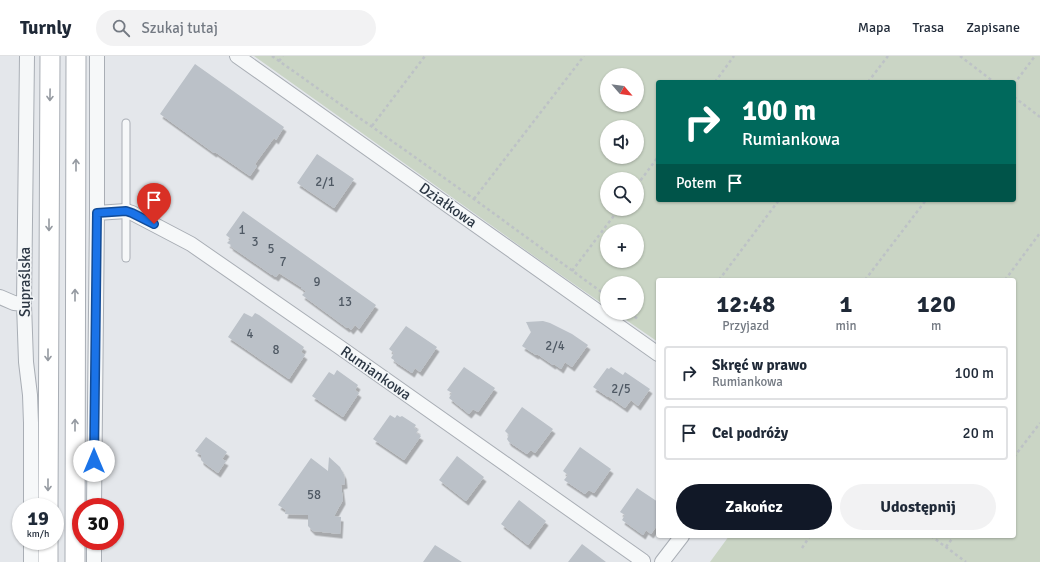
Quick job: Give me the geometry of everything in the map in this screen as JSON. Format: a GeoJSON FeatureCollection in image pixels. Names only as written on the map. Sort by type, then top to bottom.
{"type":"FeatureCollection","features":[{"type":"Feature","properties":{"kind":"main road"},"geometry":{"type":"LineString","coordinates":[[48,498],[50,56]]}},
{"type":"Feature","properties":{"kind":"main road"},"geometry":{"type":"LineString","coordinates":[[75,562],[76,56]]}},
{"type":"Feature","properties":{"kind":"main road"},"geometry":{"type":"LineString","coordinates":[[48,550],[48,562]]}},
{"type":"Feature","properties":{"kind":"street","name":"Supraślska"},"geometry":{"type":"LineString","coordinates":[[27,56],[24,304],[26,362],[30,395],[31,498]]}},
{"type":"Feature","properties":{"kind":"street"},"geometry":{"type":"LineString","coordinates":[[94,498],[97,56]]}},
{"type":"Feature","properties":{"kind":"street","name":"Działkowa"},"geometry":{"type":"LineString","coordinates":[[237,56],[656,353]]}},
{"type":"Feature","properties":{"kind":"street","name":"Rumiankowa"},"geometry":{"type":"LineString","coordinates":[[97,213],[126,211],[191,244],[643,561]]}},
{"type":"Feature","properties":{"kind":"street"},"geometry":{"type":"LineString","coordinates":[[0,297],[14,303],[24,304]]}},
{"type":"Feature","properties":{"kind":"street"},"geometry":{"type":"LineString","coordinates":[[662,562],[680,538]]}},
{"type":"Feature","properties":{"kind":"street"},"geometry":{"type":"LineString","coordinates":[[31,550],[31,562]]}},
{"type":"Feature","properties":{"kind":"street"},"geometry":{"type":"LineString","coordinates":[[94,550],[94,562]]}},
{"type":"Feature","properties":{"kind":"lane"},"geometry":{"type":"LineString","coordinates":[[126,123],[126,258]]}},
{"type":"Feature","properties":{"kind":"path"},"geometry":{"type":"LineString","coordinates":[[272,56],[474,198],[600,291]]}},
{"type":"Feature","properties":{"kind":"path"},"geometry":{"type":"LineString","coordinates":[[279,61],[283,56]]}},
{"type":"Feature","properties":{"kind":"path"},"geometry":{"type":"LineString","coordinates":[[372,126],[425,56]]}},
{"type":"Feature","properties":{"kind":"path"},"geometry":{"type":"LineString","coordinates":[[474,198],[584,56]]}},
{"type":"Feature","properties":{"kind":"path"},"geometry":{"type":"LineString","coordinates":[[716,80],[734,56]]}},
{"type":"Feature","properties":{"kind":"path"},"geometry":{"type":"LineString","coordinates":[[870,80],[888,56]]}},
{"type":"Feature","properties":{"kind":"path"},"geometry":{"type":"LineString","coordinates":[[960,56],[991,80]]}},
{"type":"Feature","properties":{"kind":"path"},"geometry":{"type":"LineString","coordinates":[[1016,81],[1036,56]]}},
{"type":"Feature","properties":{"kind":"path"},"geometry":{"type":"LineString","coordinates":[[1016,99],[1040,117]]}},
{"type":"Feature","properties":{"kind":"path"},"geometry":{"type":"LineString","coordinates":[[644,176],[656,160]]}},
{"type":"Feature","properties":{"kind":"path"},"geometry":{"type":"LineString","coordinates":[[720,278],[778,202]]}},
{"type":"Feature","properties":{"kind":"path"},"geometry":{"type":"LineString","coordinates":[[868,278],[924,202]]}},
{"type":"Feature","properties":{"kind":"path"},"geometry":{"type":"LineString","coordinates":[[572,271],[614,216]]}},
{"type":"Feature","properties":{"kind":"path"},"geometry":{"type":"LineString","coordinates":[[1006,278],[1040,233]]}},
{"type":"Feature","properties":{"kind":"path"},"geometry":{"type":"LineString","coordinates":[[1016,454],[1040,423]]}},
{"type":"Feature","properties":{"kind":"path"},"geometry":{"type":"LineString","coordinates":[[802,548],[809,538]]}},
{"type":"Feature","properties":{"kind":"path"},"geometry":{"type":"LineString","coordinates":[[934,538],[966,562]]}},
{"type":"Feature","properties":{"kind":"path"},"geometry":{"type":"LineString","coordinates":[[946,547],[953,538]]}},
{"type":"Feature","properties":{"kind":"green space"},"geometry":{"type":"Polygon","coordinates":[[[254,56],[1040,56],[1040,562],[710,562],[728,538],[1016,538],[1016,278],[656,278],[656,341],[626,320],[644,320],[644,276],[600,276],[600,302],[254,56]]]}},
{"type":"Feature","properties":{"kind":"building"},"geometry":{"type":"Polygon","coordinates":[[[195,64],[284,127],[276,140],[274,138],[255,164],[257,166],[250,176],[215,152],[214,153],[160,114],[195,64]]]}},
{"type":"Feature","properties":{"kind":"building"},"geometry":{"type":"Polygon","coordinates":[[[317,154],[354,179],[334,208],[297,183],[317,154]]]}},
{"type":"Feature","properties":{"kind":"building"},"geometry":{"type":"Polygon","coordinates":[[[243,211],[376,305],[359,329],[355,325],[351,330],[348,327],[347,328],[302,295],[306,291],[301,287],[279,273],[276,277],[272,275],[227,243],[231,239],[226,235],[243,211]]]}},
{"type":"Feature","properties":{"kind":"building"},"geometry":{"type":"Polygon","coordinates":[[[244,313],[252,317],[255,313],[259,315],[304,347],[301,352],[305,355],[289,379],[228,337],[244,313]]]}},
{"type":"Feature","properties":{"kind":"building"},"geometry":{"type":"Polygon","coordinates":[[[543,321],[572,334],[588,345],[572,367],[565,362],[561,369],[522,346],[531,332],[526,322],[543,321]]]}},
{"type":"Feature","properties":{"kind":"building"},"geometry":{"type":"Polygon","coordinates":[[[406,326],[437,347],[420,372],[415,368],[412,373],[391,358],[394,353],[389,349],[406,326]]]}},
{"type":"Feature","properties":{"kind":"building"},"geometry":{"type":"Polygon","coordinates":[[[464,367],[495,388],[478,412],[473,409],[469,414],[449,398],[452,393],[447,390],[464,367]]]}},
{"type":"Feature","properties":{"kind":"building"},"geometry":{"type":"Polygon","coordinates":[[[611,367],[623,375],[625,372],[650,389],[638,406],[631,400],[625,408],[593,387],[607,368],[609,369],[611,367]]]}},
{"type":"Feature","properties":{"kind":"building"},"geometry":{"type":"Polygon","coordinates":[[[337,370],[358,385],[355,390],[359,393],[343,417],[312,396],[329,372],[334,375],[337,370]]]}},
{"type":"Feature","properties":{"kind":"building"},"geometry":{"type":"Polygon","coordinates":[[[522,407],[553,429],[535,453],[531,450],[527,454],[507,439],[509,435],[505,431],[522,407]]]}},
{"type":"Feature","properties":{"kind":"building"},"geometry":{"type":"Polygon","coordinates":[[[390,415],[395,418],[397,415],[400,417],[402,416],[416,425],[414,428],[418,430],[416,433],[421,436],[404,460],[373,439],[390,415]]]}},
{"type":"Feature","properties":{"kind":"building"},"geometry":{"type":"Polygon","coordinates":[[[206,437],[227,452],[222,459],[226,461],[218,473],[203,462],[201,460],[201,455],[195,451],[206,437]]]}},
{"type":"Feature","properties":{"kind":"building"},"geometry":{"type":"Polygon","coordinates":[[[580,447],[611,469],[594,493],[589,490],[585,494],[564,480],[568,475],[563,471],[580,447]]]}},
{"type":"Feature","properties":{"kind":"building"},"geometry":{"type":"Polygon","coordinates":[[[457,456],[484,477],[466,501],[439,480],[457,456]]]}},
{"type":"Feature","properties":{"kind":"building"},"geometry":{"type":"Polygon","coordinates":[[[329,457],[340,467],[344,475],[345,484],[341,485],[343,500],[334,516],[341,517],[340,534],[313,531],[308,526],[308,515],[285,514],[286,510],[278,505],[311,458],[328,471],[329,457]]]}},
{"type":"Feature","properties":{"kind":"building"},"geometry":{"type":"Polygon","coordinates":[[[637,488],[656,501],[656,527],[651,534],[646,530],[643,535],[622,520],[625,515],[620,512],[637,488]]]}},
{"type":"Feature","properties":{"kind":"building"},"geometry":{"type":"Polygon","coordinates":[[[519,500],[546,521],[528,545],[501,524],[519,500]]]}},
{"type":"Feature","properties":{"kind":"building"},"geometry":{"type":"Polygon","coordinates":[[[582,544],[606,562],[568,562],[582,544]]]}},
{"type":"Feature","properties":{"kind":"building"},"geometry":{"type":"Polygon","coordinates":[[[435,545],[462,562],[423,562],[435,545]]]}},
{"type":"Feature","properties":{"kind":"route"},"geometry":{"type":"LineString","coordinates":[[94,461],[97,213],[126,211],[154,224]]}}]}
